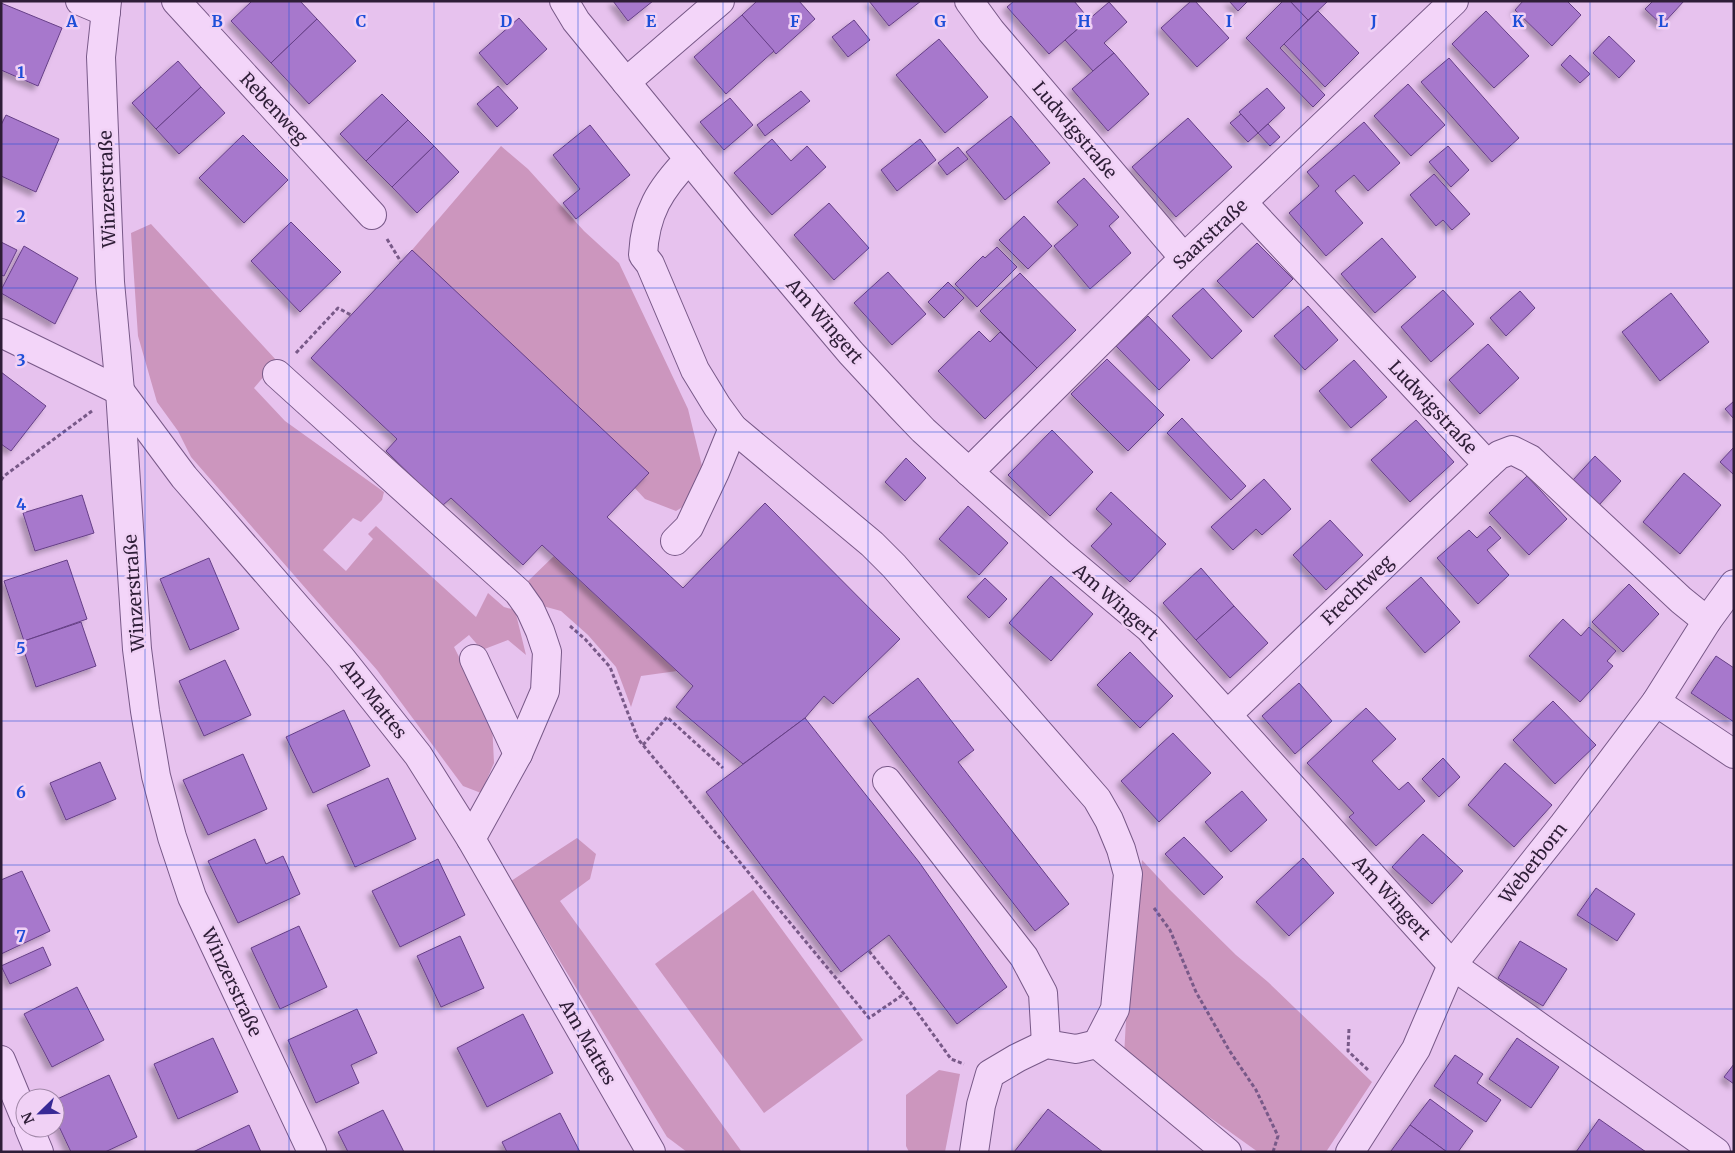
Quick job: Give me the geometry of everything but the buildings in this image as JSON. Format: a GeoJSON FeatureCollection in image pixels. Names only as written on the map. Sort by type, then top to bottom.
{"type":"FeatureCollection","features":[{"type":"Feature","properties":{"kind":"street"},"geometry":{"type":"LineString","coordinates":[[80,1],[107,7]]}},
{"type":"Feature","properties":{"kind":"street","name":"Rebenweg"},"geometry":{"type":"LineString","coordinates":[[176,1],[372,215]]}},
{"type":"Feature","properties":{"kind":"street","name":"Am Wingert"},"geometry":{"type":"LineString","coordinates":[[564,1],[576,21],[851,353],[923,430],[1062,554],[1149,628],[1452,965],[1716,1152]]}},
{"type":"Feature","properties":{"kind":"street"},"geometry":{"type":"LineString","coordinates":[[626,82],[720,1]]}},
{"type":"Feature","properties":{"kind":"street","name":"Ludwigstraße"},"geometry":{"type":"LineString","coordinates":[[968,1],[991,31],[1184,258]]}},
{"type":"Feature","properties":{"kind":"street","name":"Saarstraße"},"geometry":{"type":"LineString","coordinates":[[969,472],[1184,258],[1454,1]]}},
{"type":"Feature","properties":{"kind":"street","name":"Winzerstraße"},"geometry":{"type":"LineString","coordinates":[[107,7],[101,57],[110,282],[120,391],[137,649],[156,776],[192,897],[312,1152]]}},
{"type":"Feature","properties":{"kind":"street"},"geometry":{"type":"LineString","coordinates":[[689,159],[671,177],[651,212],[644,234],[643,255],[650,264],[695,370],[717,406],[733,428],[872,544],[894,566],[1097,799],[1109,820],[1121,849],[1128,874],[1115,1009],[1097,1044],[1076,1049],[1046,1044],[990,1074],[981,1105],[974,1152]]}},
{"type":"Feature","properties":{"kind":"street","name":"Ludwigstraße"},"geometry":{"type":"LineString","coordinates":[[1243,203],[1488,465],[1499,455],[1512,450],[1530,459],[1681,600],[1707,621]]}},
{"type":"Feature","properties":{"kind":"street","name":"Am Mattes"},"geometry":{"type":"LineString","coordinates":[[1,333],[120,391],[184,478],[341,658],[418,755],[471,838],[651,1152]]}},
{"type":"Feature","properties":{"kind":"street"},"geometry":{"type":"LineString","coordinates":[[277,374],[518,592],[530,609],[540,631],[547,652],[545,691],[518,754],[471,838]]}},
{"type":"Feature","properties":{"kind":"street"},"geometry":{"type":"LineString","coordinates":[[675,541],[689,527],[733,428]]}},
{"type":"Feature","properties":{"kind":"street","name":"Frechtweg"},"geometry":{"type":"LineString","coordinates":[[1227,715],[1488,465]]}},
{"type":"Feature","properties":{"kind":"street","name":"Weberborn"},"geometry":{"type":"LineString","coordinates":[[1350,1152],[1416,1049],[1452,965],[1564,824],[1656,702],[1707,621],[1734,584]]}},
{"type":"Feature","properties":{"kind":"street"},"geometry":{"type":"LineString","coordinates":[[474,659],[518,754]]}},
{"type":"Feature","properties":{"kind":"street"},"geometry":{"type":"LineString","coordinates":[[1656,702],[1734,754]]}},
{"type":"Feature","properties":{"kind":"street"},"geometry":{"type":"LineString","coordinates":[[888,781],[1024,957],[1043,993],[1046,1044]]}},
{"type":"Feature","properties":{"kind":"street"},"geometry":{"type":"LineString","coordinates":[[1097,1044],[1227,1152]]}},
{"type":"Feature","properties":{"kind":"street"},"geometry":{"type":"LineString","coordinates":[[1,1060],[15,1094]]}},
{"type":"Feature","properties":{"kind":"street"},"geometry":{"type":"LineString","coordinates":[[33,1138],[39,1152]]}},
{"type":"Feature","properties":{"kind":"path"},"geometry":{"type":"LineString","coordinates":[[277,374],[338,308],[352,315]]}},
{"type":"Feature","properties":{"kind":"path"},"geometry":{"type":"LineString","coordinates":[[1,480],[120,391]]}},
{"type":"Feature","properties":{"kind":"path"},"geometry":{"type":"LineString","coordinates":[[530,609],[558,617],[586,638],[610,668],[638,739],[868,1018],[904,994]]}},
{"type":"Feature","properties":{"kind":"path"},"geometry":{"type":"LineString","coordinates":[[643,745],[667,717],[723,768]]}},
{"type":"Feature","properties":{"kind":"path"},"geometry":{"type":"LineString","coordinates":[[1128,874],[1170,930],[1196,992],[1229,1050],[1256,1090],[1278,1136],[1273,1152]]}},
{"type":"Feature","properties":{"kind":"path"},"geometry":{"type":"LineString","coordinates":[[869,951],[904,994],[951,1059],[990,1074]]}},
{"type":"Feature","properties":{"kind":"path"},"geometry":{"type":"LineString","coordinates":[[1349,1029],[1348,1051],[1390,1091]]}},
{"type":"Feature","properties":{"kind":"shaded area"},"geometry":{"type":"Polygon","coordinates":[[[501,146],[528,169],[584,231],[619,263],[688,409],[702,466],[694,500],[676,511],[645,499],[412,250],[501,146]]]}},
{"type":"Feature","properties":{"kind":"shaded area"},"geometry":{"type":"Polygon","coordinates":[[[151,224],[277,361],[254,388],[285,421],[384,492],[382,500],[361,522],[353,518],[323,550],[346,571],[373,539],[368,534],[376,526],[476,617],[488,593],[504,607],[515,610],[526,655],[508,640],[482,650],[469,635],[454,647],[492,722],[494,763],[481,793],[463,786],[377,670],[191,457],[178,431],[157,402],[138,336],[131,233],[151,224]]]}},
{"type":"Feature","properties":{"kind":"shaded area"},"geometry":{"type":"Polygon","coordinates":[[[554,556],[677,671],[641,676],[631,707],[616,667],[588,635],[561,611],[539,605],[527,582],[554,556]]]}},
{"type":"Feature","properties":{"kind":"shaded area"},"geometry":{"type":"Polygon","coordinates":[[[577,838],[596,854],[590,879],[560,901],[742,1152],[687,1152],[667,1137],[511,881],[577,838]]]}},
{"type":"Feature","properties":{"kind":"shaded area"},"geometry":{"type":"Polygon","coordinates":[[[1142,860],[1236,955],[1268,982],[1372,1082],[1326,1152],[1258,1152],[1124,1056],[1142,860]]]}},
{"type":"Feature","properties":{"kind":"shaded area"},"geometry":{"type":"Polygon","coordinates":[[[753,890],[863,1040],[764,1113],[655,964],[753,890]]]}},
{"type":"Feature","properties":{"kind":"shaded area"},"geometry":{"type":"Polygon","coordinates":[[[939,1070],[960,1074],[945,1152],[909,1152],[906,1146],[906,1095],[939,1070]]]}}]}
